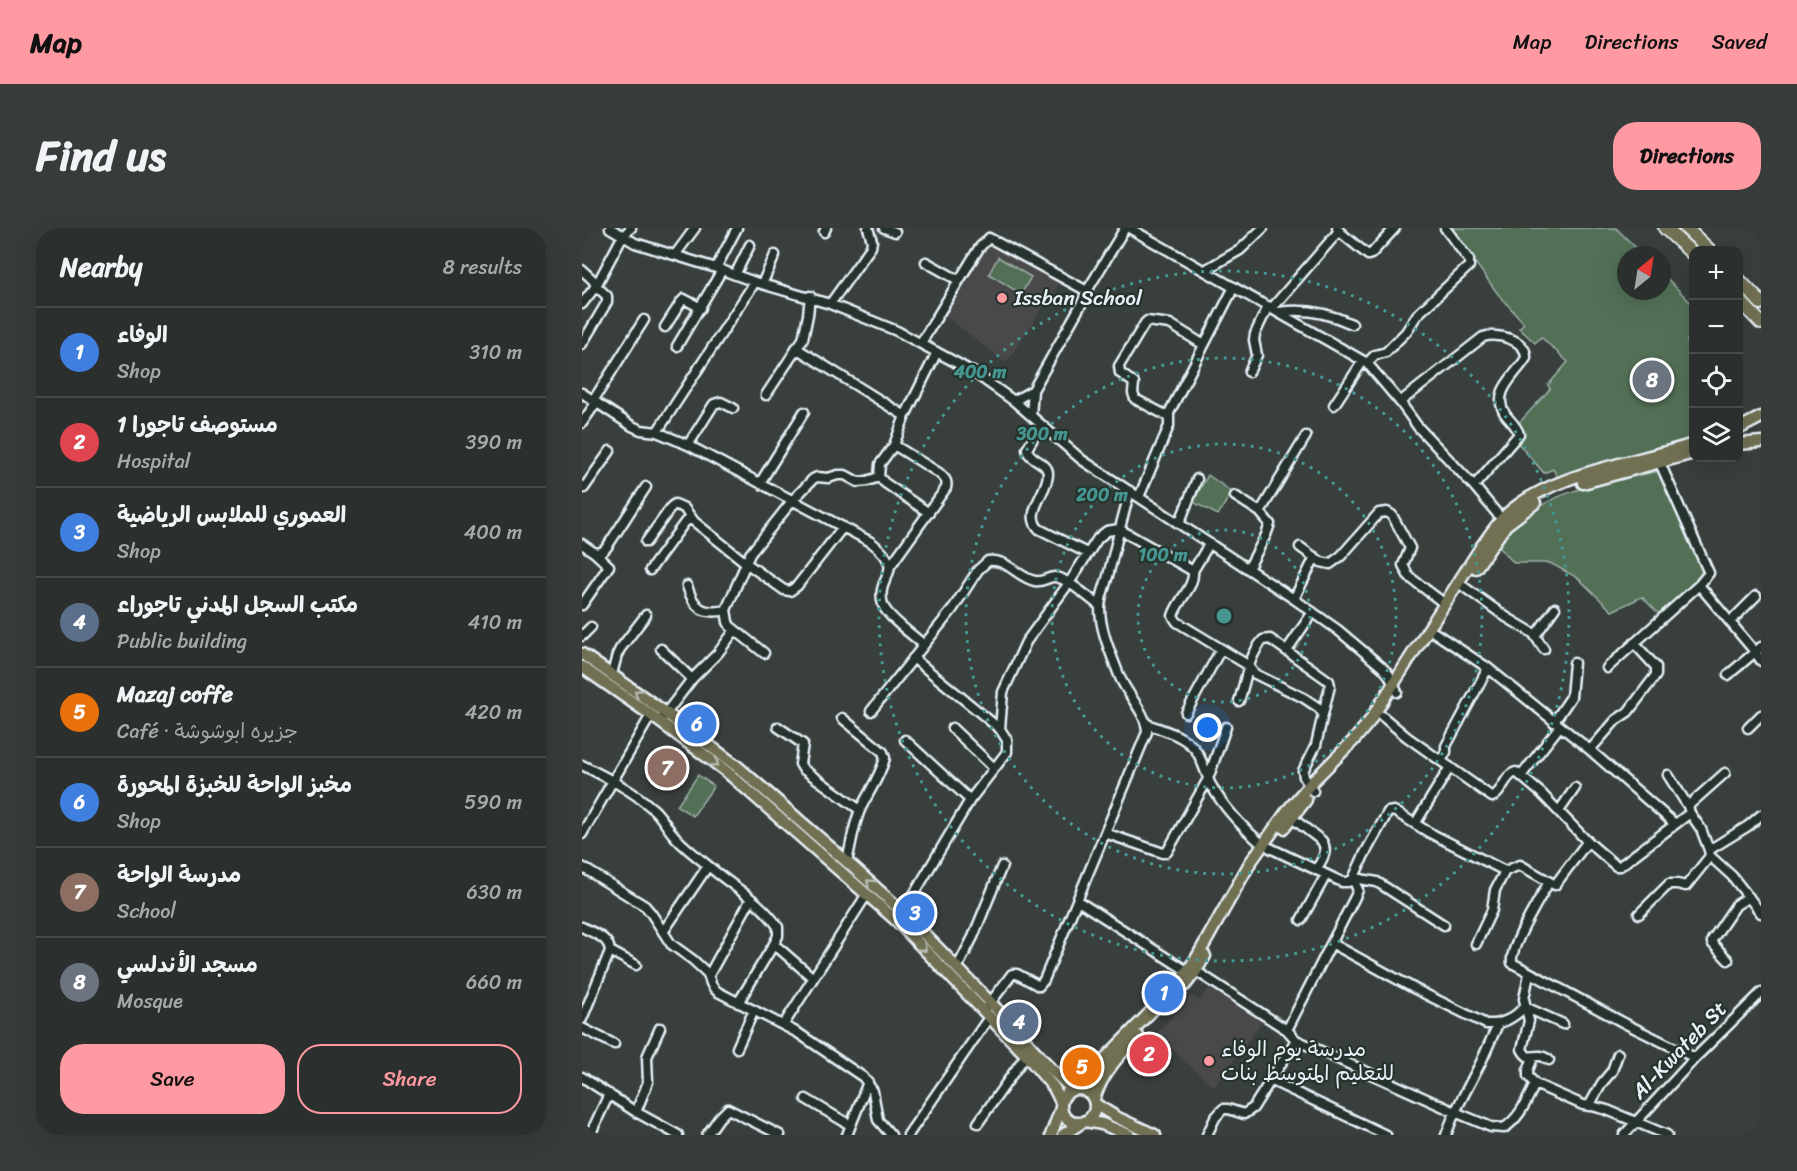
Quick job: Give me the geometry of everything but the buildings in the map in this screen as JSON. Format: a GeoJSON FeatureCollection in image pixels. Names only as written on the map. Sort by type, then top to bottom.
{"type":"FeatureCollection","features":[{"type":"Feature","properties":{"kind":"highway"},"geometry":{"type":"LineString","coordinates":[[1665,228],[1689,250]]}},
{"type":"Feature","properties":{"kind":"highway"},"geometry":{"type":"LineString","coordinates":[[1686,228],[1705,246]]}},
{"type":"Feature","properties":{"kind":"highway"},"geometry":{"type":"LineString","coordinates":[[1743,284],[1761,303]]}},
{"type":"Feature","properties":{"kind":"highway"},"geometry":{"type":"LineString","coordinates":[[1739,300],[1761,322]]}},
{"type":"Feature","properties":{"kind":"main road"},"geometry":{"type":"LineString","coordinates":[[1743,426],[1761,417]]}},
{"type":"Feature","properties":{"kind":"main road"},"geometry":{"type":"LineString","coordinates":[[1743,444],[1761,442]]}},
{"type":"Feature","properties":{"kind":"main road"},"geometry":{"type":"LineString","coordinates":[[1582,479],[1689,446]]}},
{"type":"Feature","properties":{"kind":"main road"},"geometry":{"type":"LineString","coordinates":[[1063,1135],[1093,1115],[1098,1086],[1105,1073],[1131,1038],[1191,971],[1250,863],[1292,818],[1311,788],[1396,688],[1435,633],[1515,507],[1550,487],[1689,454]]}},
{"type":"Feature","properties":{"kind":"main road"},"geometry":{"type":"LineString","coordinates":[[1267,846],[1287,811],[1372,729],[1382,716],[1445,604],[1481,547],[1504,523]]}},
{"type":"Feature","properties":{"kind":"main road"},"geometry":{"type":"LineString","coordinates":[[582,654],[612,674],[867,894],[900,917],[957,968],[1054,1088],[1062,1113],[1070,1121],[1102,1124],[1129,1135]]}},
{"type":"Feature","properties":{"kind":"main road"},"geometry":{"type":"LineString","coordinates":[[582,669],[738,767],[847,862],[989,1010],[1053,1071],[1076,1089]]}},
{"type":"Feature","properties":{"kind":"main road"},"geometry":{"type":"LineString","coordinates":[[1076,1089],[1131,1038]]}},
{"type":"Feature","properties":{"kind":"main road"},"geometry":{"type":"LineString","coordinates":[[1051,1135],[1067,1092],[1076,1089],[1088,1091],[1094,1102],[1116,1117],[1155,1135]]}},
{"type":"Feature","properties":{"kind":"street"},"geometry":{"type":"LineString","coordinates":[[610,228],[635,243],[759,283],[810,296],[897,331],[976,374],[1014,401],[1082,460],[1313,612],[1382,667],[1396,688]]}},
{"type":"Feature","properties":{"kind":"street"},"geometry":{"type":"LineString","coordinates":[[582,304],[596,286],[622,237],[631,228]]}},
{"type":"Feature","properties":{"kind":"street"},"geometry":{"type":"LineString","coordinates":[[675,255],[695,228]]}},
{"type":"Feature","properties":{"kind":"street"},"geometry":{"type":"LineString","coordinates":[[677,346],[700,308],[737,228]]}},
{"type":"Feature","properties":{"kind":"street"},"geometry":{"type":"LineString","coordinates":[[830,304],[871,247],[872,241],[868,228]]}},
{"type":"Feature","properties":{"kind":"street"},"geometry":{"type":"LineString","coordinates":[[884,228],[895,232]]}},
{"type":"Feature","properties":{"kind":"street"},"geometry":{"type":"LineString","coordinates":[[1031,416],[1033,390],[1087,291],[1127,228],[1365,362],[1401,402],[1418,427],[1474,486],[1504,523]]}},
{"type":"Feature","properties":{"kind":"street"},"geometry":{"type":"LineString","coordinates":[[1204,270],[1240,250],[1263,228]]}},
{"type":"Feature","properties":{"kind":"street"},"geometry":{"type":"LineString","coordinates":[[1249,372],[1257,355],[1255,334],[1338,229],[1368,255],[1395,228]]}},
{"type":"Feature","properties":{"kind":"street"},"geometry":{"type":"LineString","coordinates":[[1334,405],[1365,362],[1375,355],[1386,352],[1406,332],[1418,315],[1469,266],[1469,260],[1445,228]]}},
{"type":"Feature","properties":{"kind":"street"},"geometry":{"type":"LineString","coordinates":[[921,343],[958,280],[987,239],[992,238],[1087,291]]}},
{"type":"Feature","properties":{"kind":"street"},"geometry":{"type":"LineString","coordinates":[[735,275],[750,245]]}},
{"type":"Feature","properties":{"kind":"street"},"geometry":{"type":"LineString","coordinates":[[657,432],[759,283],[775,255]]}},
{"type":"Feature","properties":{"kind":"street"},"geometry":{"type":"LineString","coordinates":[[926,262],[958,280]]}},
{"type":"Feature","properties":{"kind":"street"},"geometry":{"type":"LineString","coordinates":[[582,270],[607,296],[608,302],[582,344]]}},
{"type":"Feature","properties":{"kind":"street"},"geometry":{"type":"LineString","coordinates":[[1139,497],[1169,426],[1170,411],[1234,287]]}},
{"type":"Feature","properties":{"kind":"street"},"geometry":{"type":"LineString","coordinates":[[766,395],[802,339],[810,296]]}},
{"type":"Feature","properties":{"kind":"street"},"geometry":{"type":"LineString","coordinates":[[665,327],[684,299],[700,308]]}},
{"type":"Feature","properties":{"kind":"street"},"geometry":{"type":"LineString","coordinates":[[1273,309],[1302,310],[1334,316],[1352,324]]}},
{"type":"Feature","properties":{"kind":"street"},"geometry":{"type":"LineString","coordinates":[[582,423],[644,320]]}},
{"type":"Feature","properties":{"kind":"street"},"geometry":{"type":"LineString","coordinates":[[1168,417],[1135,399],[1134,383],[1120,373],[1119,366],[1147,321],[1170,324],[1204,345]]}},
{"type":"Feature","properties":{"kind":"street"},"geometry":{"type":"LineString","coordinates":[[1401,402],[1483,337],[1498,336],[1511,340],[1525,350],[1526,358],[1506,384],[1502,398],[1504,413],[1519,431],[1519,436],[1474,486]]}},
{"type":"Feature","properties":{"kind":"street"},"geometry":{"type":"LineString","coordinates":[[796,348],[905,416]]}},
{"type":"Feature","properties":{"kind":"street"},"geometry":{"type":"LineString","coordinates":[[929,513],[879,477],[880,464],[894,445],[905,416],[937,352]]}},
{"type":"Feature","properties":{"kind":"street"},"geometry":{"type":"LineString","coordinates":[[1014,401],[1033,390]]}},
{"type":"Feature","properties":{"kind":"street"},"geometry":{"type":"LineString","coordinates":[[582,393],[632,426],[657,432],[688,445],[843,527],[880,549],[891,564]]}},
{"type":"Feature","properties":{"kind":"street"},"geometry":{"type":"LineString","coordinates":[[688,445],[714,404],[721,402],[733,408]]}},
{"type":"Feature","properties":{"kind":"street"},"geometry":{"type":"LineString","coordinates":[[760,483],[804,412]]}},
{"type":"Feature","properties":{"kind":"street"},"geometry":{"type":"LineString","coordinates":[[1041,425],[1027,449],[1029,456],[1045,467],[1048,472],[1033,514],[1033,522],[1039,529],[1087,553]]}},
{"type":"Feature","properties":{"kind":"street"},"geometry":{"type":"LineString","coordinates":[[1260,512],[1306,436]]}},
{"type":"Feature","properties":{"kind":"street"},"geometry":{"type":"LineString","coordinates":[[894,445],[945,478],[947,483],[929,513],[891,564],[883,588],[883,606],[893,618],[924,645]]}},
{"type":"Feature","properties":{"kind":"street"},"geometry":{"type":"LineString","coordinates":[[583,489],[610,451]]}},
{"type":"Feature","properties":{"kind":"street"},"geometry":{"type":"LineString","coordinates":[[1607,668],[1709,574],[1660,463]]}},
{"type":"Feature","properties":{"kind":"street"},"geometry":{"type":"LineString","coordinates":[[764,653],[735,630],[728,622],[726,610],[750,554],[792,501],[809,482],[817,477],[828,478],[838,475],[858,482],[879,477]]}},
{"type":"Feature","properties":{"kind":"street"},"geometry":{"type":"LineString","coordinates":[[1179,524],[1197,479]]}},
{"type":"Feature","properties":{"kind":"street"},"geometry":{"type":"LineString","coordinates":[[595,553],[602,552],[607,547],[646,487]]}},
{"type":"Feature","properties":{"kind":"street"},"geometry":{"type":"LineString","coordinates":[[908,1135],[1011,974],[1017,974],[1036,985],[1041,984],[1144,742],[1147,724],[1119,677],[1106,637],[1100,606],[1130,491]]}},
{"type":"Feature","properties":{"kind":"street"},"geometry":{"type":"LineString","coordinates":[[1235,496],[1260,512],[1269,522],[1248,568]]}},
{"type":"Feature","properties":{"kind":"street"},"geometry":{"type":"LineString","coordinates":[[646,542],[675,504],[684,508],[693,520],[746,563],[784,590],[790,591],[797,586],[843,527]]}},
{"type":"Feature","properties":{"kind":"street"},"geometry":{"type":"LineString","coordinates":[[1300,547],[1325,563],[1334,562],[1379,513],[1387,512],[1392,514],[1410,548],[1403,565],[1408,575],[1445,604]]}},
{"type":"Feature","properties":{"kind":"street"},"geometry":{"type":"LineString","coordinates":[[650,570],[685,522],[693,520]]}},
{"type":"Feature","properties":{"kind":"street"},"geometry":{"type":"LineString","coordinates":[[1000,729],[1003,692],[1026,642],[1070,583],[1087,553],[1101,535],[1110,530],[1119,529],[1193,571]]}},
{"type":"Feature","properties":{"kind":"street"},"geometry":{"type":"LineString","coordinates":[[582,544],[609,566],[582,605]]}},
{"type":"Feature","properties":{"kind":"street"},"geometry":{"type":"LineString","coordinates":[[1209,544],[1174,611],[1174,619],[1260,676],[1304,698],[1319,708],[1323,714]]}},
{"type":"Feature","properties":{"kind":"street"},"geometry":{"type":"LineString","coordinates":[[1294,599],[1315,557]]}},
{"type":"Feature","properties":{"kind":"street"},"geometry":{"type":"LineString","coordinates":[[871,711],[952,610],[978,570],[988,561],[1000,562],[1036,581],[1050,576],[1059,578],[1070,583],[1100,606]]}},
{"type":"Feature","properties":{"kind":"street"},"geometry":{"type":"LineString","coordinates":[[1698,585],[1758,650],[1761,661]]}},
{"type":"Feature","properties":{"kind":"street"},"geometry":{"type":"LineString","coordinates":[[687,586],[692,600],[704,610],[714,612],[726,610]]}},
{"type":"Feature","properties":{"kind":"street"},"geometry":{"type":"LineString","coordinates":[[1464,587],[1535,636],[1544,650]]}},
{"type":"Feature","properties":{"kind":"street"},"geometry":{"type":"LineString","coordinates":[[1730,622],[1756,596]]}},
{"type":"Feature","properties":{"kind":"street"},"geometry":{"type":"LineString","coordinates":[[1535,636],[1556,608]]}},
{"type":"Feature","properties":{"kind":"street"},"geometry":{"type":"LineString","coordinates":[[1287,650],[1313,612]]}},
{"type":"Feature","properties":{"kind":"street"},"geometry":{"type":"LineString","coordinates":[[612,674],[617,655],[623,644],[646,615]]}},
{"type":"Feature","properties":{"kind":"street"},"geometry":{"type":"LineString","coordinates":[[582,636],[591,627]]}},
{"type":"Feature","properties":{"kind":"street"},"geometry":{"type":"LineString","coordinates":[[582,834],[613,781],[659,716],[718,653],[735,630]]}},
{"type":"Feature","properties":{"kind":"street"},"geometry":{"type":"LineString","coordinates":[[1435,633],[1488,669],[1590,750],[1674,824]]}},
{"type":"Feature","properties":{"kind":"street"},"geometry":{"type":"LineString","coordinates":[[1239,701],[1250,660],[1263,640],[1270,639],[1329,681],[1330,686],[1316,745],[1304,771],[1304,777],[1311,788]]}},
{"type":"Feature","properties":{"kind":"street"},"geometry":{"type":"LineString","coordinates":[[1590,750],[1615,721],[1628,712],[1656,675],[1656,667],[1634,644]]}},
{"type":"Feature","properties":{"kind":"street"},"geometry":{"type":"LineString","coordinates":[[1186,713],[1221,649]]}},
{"type":"Feature","properties":{"kind":"street"},"geometry":{"type":"LineString","coordinates":[[661,650],[692,679]]}},
{"type":"Feature","properties":{"kind":"street"},"geometry":{"type":"LineString","coordinates":[[1728,675],[1758,650]]}},
{"type":"Feature","properties":{"kind":"street"},"geometry":{"type":"LineString","coordinates":[[900,917],[970,800],[1006,752],[1008,746],[1000,729],[914,658]]}},
{"type":"Feature","properties":{"kind":"street"},"geometry":{"type":"LineString","coordinates":[[1521,776],[1557,724],[1571,697],[1574,663]]}},
{"type":"Feature","properties":{"kind":"street"},"geometry":{"type":"LineString","coordinates":[[1442,761],[1446,746],[1488,669]]}},
{"type":"Feature","properties":{"kind":"street"},"geometry":{"type":"LineString","coordinates":[[1382,716],[1407,737],[1492,797],[1497,795],[1513,772],[1521,776],[1618,867],[1674,824],[1725,773]]}},
{"type":"Feature","properties":{"kind":"street"},"geometry":{"type":"LineString","coordinates":[[1748,728],[1761,716]]}},
{"type":"Feature","properties":{"kind":"street"},"geometry":{"type":"LineString","coordinates":[[842,718],[883,752],[885,758],[860,810],[847,862]]}},
{"type":"Feature","properties":{"kind":"street"},"geometry":{"type":"LineString","coordinates":[[1147,724],[1183,738],[1197,751],[1208,779],[1225,805],[1247,831],[1267,846],[1342,882],[1353,879],[1377,882],[1444,924]]}},
{"type":"Feature","properties":{"kind":"street"},"geometry":{"type":"LineString","coordinates":[[778,727],[803,744],[800,764],[803,769],[860,810]]}},
{"type":"Feature","properties":{"kind":"street"},"geometry":{"type":"LineString","coordinates":[[1105,833],[1163,853],[1167,852],[1208,779],[1226,727]]}},
{"type":"Feature","properties":{"kind":"street"},"geometry":{"type":"LineString","coordinates":[[952,728],[994,768]]}},
{"type":"Feature","properties":{"kind":"street"},"geometry":{"type":"LineString","coordinates":[[905,740],[970,800]]}},
{"type":"Feature","properties":{"kind":"street"},"geometry":{"type":"LineString","coordinates":[[582,765],[613,781],[652,807],[674,835],[708,867],[751,899],[778,927],[778,936],[774,944],[738,1002]]}},
{"type":"Feature","properties":{"kind":"street"},"geometry":{"type":"LineString","coordinates":[[1415,824],[1450,767]]}},
{"type":"Feature","properties":{"kind":"street"},"geometry":{"type":"LineString","coordinates":[[1668,775],[1701,829],[1710,853],[1732,876],[1761,913]]}},
{"type":"Feature","properties":{"kind":"street"},"geometry":{"type":"LineString","coordinates":[[1559,811],[1575,788]]}},
{"type":"Feature","properties":{"kind":"street"},"geometry":{"type":"LineString","coordinates":[[1353,879],[1388,812],[1394,811],[1505,871]]}},
{"type":"Feature","properties":{"kind":"street"},"geometry":{"type":"LineString","coordinates":[[1639,914],[1669,884],[1686,886],[1710,853],[1761,815]]}},
{"type":"Feature","properties":{"kind":"street"},"geometry":{"type":"LineString","coordinates":[[1292,818],[1322,841],[1325,846],[1325,852],[1316,870]]}},
{"type":"Feature","properties":{"kind":"street"},"geometry":{"type":"LineString","coordinates":[[1476,944],[1492,910],[1495,890],[1505,871],[1520,865],[1555,885],[1588,841]]}},
{"type":"Feature","properties":{"kind":"street"},"geometry":{"type":"LineString","coordinates":[[957,968],[973,937],[1002,866]]}},
{"type":"Feature","properties":{"kind":"street"},"geometry":{"type":"LineString","coordinates":[[582,867],[645,906],[671,944],[700,965],[709,975]]}},
{"type":"Feature","properties":{"kind":"street"},"geometry":{"type":"LineString","coordinates":[[663,932],[708,867]]}},
{"type":"Feature","properties":{"kind":"street"},"geometry":{"type":"LineString","coordinates":[[1301,920],[1326,875]]}},
{"type":"Feature","properties":{"kind":"street"},"geometry":{"type":"LineString","coordinates":[[1287,1030],[1333,944],[1357,892],[1353,879]]}},
{"type":"Feature","properties":{"kind":"street"},"geometry":{"type":"LineString","coordinates":[[1549,882],[1518,940],[1511,958],[1514,966],[1695,1058]]}},
{"type":"Feature","properties":{"kind":"street"},"geometry":{"type":"LineString","coordinates":[[784,1024],[867,894]]}},
{"type":"Feature","properties":{"kind":"street"},"geometry":{"type":"LineString","coordinates":[[1728,960],[1712,943],[1712,940],[1736,905],[1749,897]]}},
{"type":"Feature","properties":{"kind":"street"},"geometry":{"type":"LineString","coordinates":[[751,899],[709,975],[708,979],[713,988],[784,1024],[847,1066],[873,1091],[878,1120],[891,1135]]}},
{"type":"Feature","properties":{"kind":"street"},"geometry":{"type":"LineString","coordinates":[[1078,901],[1287,1030],[1296,1040],[1491,1127],[1504,1128],[1518,1116],[1535,1084]]}},
{"type":"Feature","properties":{"kind":"street"},"geometry":{"type":"LineString","coordinates":[[582,927],[606,940],[610,951],[582,1020]]}},
{"type":"Feature","properties":{"kind":"street"},"geometry":{"type":"LineString","coordinates":[[774,944],[813,978]]}},
{"type":"Feature","properties":{"kind":"street"},"geometry":{"type":"LineString","coordinates":[[1333,944],[1486,1024],[1498,1024],[1509,1020],[1525,1007]]}},
{"type":"Feature","properties":{"kind":"street"},"geometry":{"type":"LineString","coordinates":[[610,951],[636,965]]}},
{"type":"Feature","properties":{"kind":"street"},"geometry":{"type":"LineString","coordinates":[[1529,974],[1524,999],[1529,1021],[1522,1049],[1533,1058],[1540,1056],[1549,1060]]}},
{"type":"Feature","properties":{"kind":"street","name":"Al-Kwateb St"},"geometry":{"type":"LineString","coordinates":[[1624,1135],[1695,1058],[1761,993]]}},
{"type":"Feature","properties":{"kind":"street"},"geometry":{"type":"LineString","coordinates":[[1525,1007],[1563,1024]]}},
{"type":"Feature","properties":{"kind":"street"},"geometry":{"type":"LineString","coordinates":[[737,1047],[754,1010]]}},
{"type":"Feature","properties":{"kind":"street"},"geometry":{"type":"LineString","coordinates":[[1446,1135],[1498,1024]]}},
{"type":"Feature","properties":{"kind":"street"},"geometry":{"type":"LineString","coordinates":[[582,1028],[614,1044]]}},
{"type":"Feature","properties":{"kind":"street"},"geometry":{"type":"LineString","coordinates":[[636,1112],[648,1082],[647,1058],[660,1028]]}},
{"type":"Feature","properties":{"kind":"street"},"geometry":{"type":"LineString","coordinates":[[1207,1135],[1220,1111],[1228,1109],[1242,1114],[1250,1111],[1272,1081],[1296,1040]]}},
{"type":"Feature","properties":{"kind":"street"},"geometry":{"type":"LineString","coordinates":[[1589,1106],[1612,1071],[1618,1054]]}},
{"type":"Feature","properties":{"kind":"street"},"geometry":{"type":"LineString","coordinates":[[978,1123],[1026,1055]]}},
{"type":"Feature","properties":{"kind":"street"},"geometry":{"type":"LineString","coordinates":[[1533,1058],[1528,1076],[1535,1084],[1583,1105],[1607,1110],[1667,1135]]}},
{"type":"Feature","properties":{"kind":"street"},"geometry":{"type":"LineString","coordinates":[[582,1077],[636,1112],[678,1135]]}},
{"type":"Feature","properties":{"kind":"street"},"geometry":{"type":"LineString","coordinates":[[1272,1081],[1386,1135]]}},
{"type":"Feature","properties":{"kind":"street"},"geometry":{"type":"LineString","coordinates":[[847,1135],[867,1083]]}},
{"type":"Feature","properties":{"kind":"street"},"geometry":{"type":"LineString","coordinates":[[590,1135],[609,1094]]}},
{"type":"Feature","properties":{"kind":"street"},"geometry":{"type":"LineString","coordinates":[[806,1099],[850,1125]]}},
{"type":"Feature","properties":{"kind":"street"},"geometry":{"type":"LineString","coordinates":[[707,1135],[718,1118],[728,1109],[780,1135]]}},
{"type":"Feature","properties":{"kind":"shaded area","name":"Issban School"},"geometry":{"type":"Polygon","coordinates":[[[990,240],[1061,281],[1006,363],[944,315],[990,240]]]}},
{"type":"Feature","properties":{"kind":"shaded area","name":"مدرسة يوم الوفاء للتعليم المتوسط بنات"},"geometry":{"type":"Polygon","coordinates":[[[1212,985],[1263,1020],[1214,1087],[1155,1035],[1191,996],[1199,1000],[1212,985]]]}},
{"type":"Feature","properties":{"kind":"green space"},"geometry":{"type":"Polygon","coordinates":[[[1450,228],[1616,228],[1634,246],[1617,246],[1617,300],[1671,300],[1671,282],[1689,301],[1689,338],[1687,340],[1689,350],[1689,441],[1557,477],[1553,469],[1544,473],[1517,442],[1524,434],[1517,425],[1550,389],[1548,385],[1568,362],[1541,337],[1535,343],[1519,328],[1524,323],[1498,294],[1450,228]]]}},
{"type":"Feature","properties":{"kind":"green space"},"geometry":{"type":"Polygon","coordinates":[[[998,257],[1031,277],[1021,294],[989,274],[998,257]]]}},
{"type":"Feature","properties":{"kind":"green space"},"geometry":{"type":"Polygon","coordinates":[[[1660,471],[1703,569],[1700,576],[1660,615],[1642,597],[1612,611],[1578,578],[1550,563],[1514,563],[1498,546],[1516,524],[1531,512],[1565,494],[1660,471]]]}},
{"type":"Feature","properties":{"kind":"green space"},"geometry":{"type":"Polygon","coordinates":[[[1208,475],[1232,492],[1218,515],[1193,502],[1208,475]]]}},
{"type":"Feature","properties":{"kind":"green space"},"geometry":{"type":"Polygon","coordinates":[[[698,775],[714,786],[693,816],[677,806],[698,775]]]}},
{"type":"Feature","properties":{"kind":"place","name":"Issban School"},"geometry":{"type":"Point","coordinates":[1002,298]}},
{"type":"Feature","properties":{"kind":"place","name":"مسجد الأندلسي"},"geometry":{"type":"Point","coordinates":[1652,380]}},
{"type":"Feature","properties":{"kind":"place","name":"مخبز الواحة للخبزة المحورة"},"geometry":{"type":"Point","coordinates":[697,724]}},
{"type":"Feature","properties":{"kind":"place","name":"مدرسة الواحة"},"geometry":{"type":"Point","coordinates":[667,768]}},
{"type":"Feature","properties":{"kind":"place","name":"العموري للملابس الرياضية"},"geometry":{"type":"Point","coordinates":[915,913]}},
{"type":"Feature","properties":{"kind":"place","name":"الوفاء"},"geometry":{"type":"Point","coordinates":[1164,993]}},
{"type":"Feature","properties":{"kind":"place","name":"مكتب السجل المدني تاجوراء"},"geometry":{"type":"Point","coordinates":[1019,1022]}},
{"type":"Feature","properties":{"kind":"place","name":"مستوصف تاجورا 1"},"geometry":{"type":"Point","coordinates":[1149,1054]}},
{"type":"Feature","properties":{"kind":"place","name":"مدرسة يوم الوفاء للتعليم المتوسط بنات"},"geometry":{"type":"Point","coordinates":[1209,1061]}},
{"type":"Feature","properties":{"kind":"place","name":"Mazaj coffe"},"geometry":{"type":"Point","coordinates":[1082,1067]}}]}
